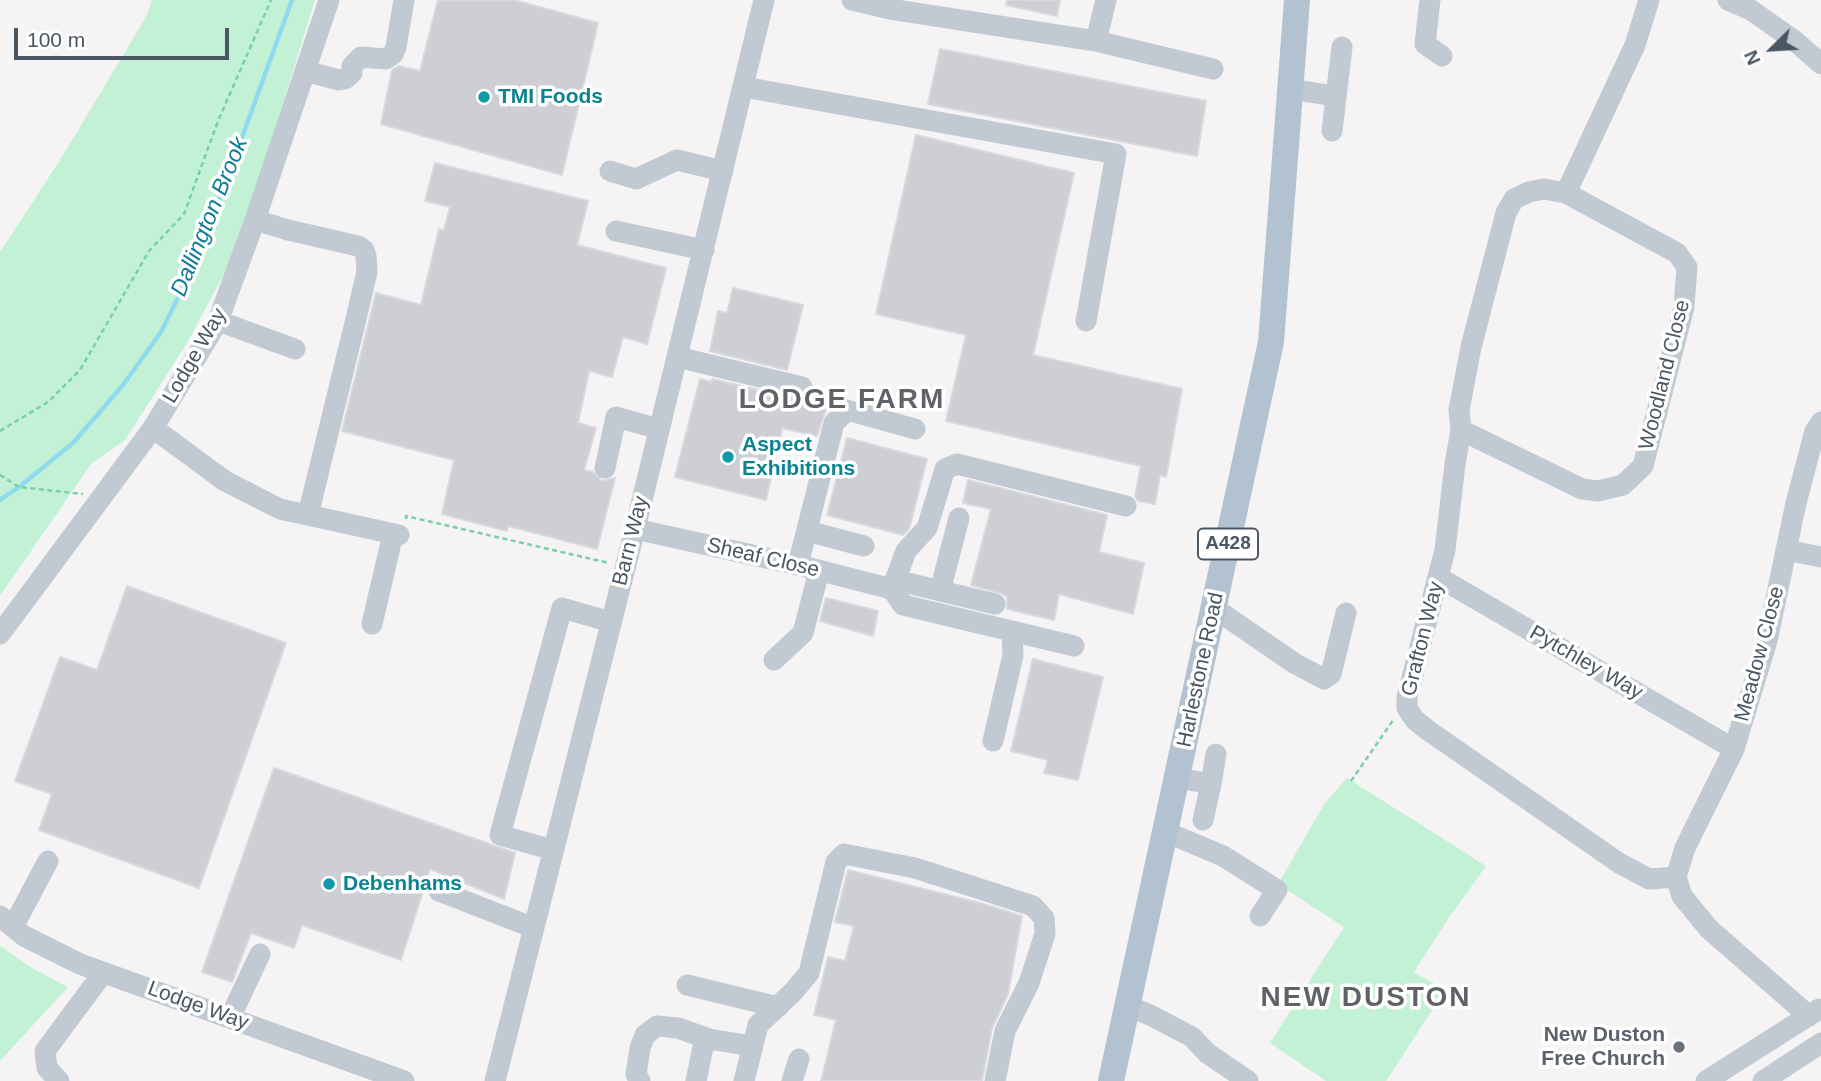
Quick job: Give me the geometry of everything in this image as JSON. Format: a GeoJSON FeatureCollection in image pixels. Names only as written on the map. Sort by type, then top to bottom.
{"type":"FeatureCollection","features":[{"type":"Feature","properties":{"kind":"main road","name":"Harlestone Road"},"geometry":{"type":"LineString","coordinates":[[1111,1081],[1271,342],[1297,0]]}},
{"type":"Feature","properties":{"kind":"street","name":"Lodge Way"},"geometry":{"type":"LineString","coordinates":[[0,634],[152,428],[218,321],[329,0]]}},
{"type":"Feature","properties":{"kind":"street"},"geometry":{"type":"LineString","coordinates":[[305,71],[339,80],[345,79],[352,73],[352,66],[361,57],[386,59],[393,54],[404,0]]}},
{"type":"Feature","properties":{"kind":"street","name":"Barn Way"},"geometry":{"type":"LineString","coordinates":[[495,1081],[635,529],[764,0]]}},
{"type":"Feature","properties":{"kind":"street"},"geometry":{"type":"LineString","coordinates":[[852,0],[891,4],[1096,41],[1213,69]]}},
{"type":"Feature","properties":{"kind":"street"},"geometry":{"type":"LineString","coordinates":[[1096,41],[1106,0]]}},
{"type":"Feature","properties":{"kind":"street"},"geometry":{"type":"LineString","coordinates":[[1430,0],[1425,44],[1442,56]]}},
{"type":"Feature","properties":{"kind":"street"},"geometry":{"type":"LineString","coordinates":[[1566,193],[1635,45],[1649,0]]}},
{"type":"Feature","properties":{"kind":"street"},"geometry":{"type":"LineString","coordinates":[[1728,0],[1753,5],[1821,64]]}},
{"type":"Feature","properties":{"kind":"street"},"geometry":{"type":"LineString","coordinates":[[1332,131],[1342,47]]}},
{"type":"Feature","properties":{"kind":"street"},"geometry":{"type":"LineString","coordinates":[[744,87],[1116,154],[1086,321]]}},
{"type":"Feature","properties":{"kind":"street"},"geometry":{"type":"LineString","coordinates":[[1292,89],[1335,96]]}},
{"type":"Feature","properties":{"kind":"street"},"geometry":{"type":"LineString","coordinates":[[610,171],[636,179],[677,160],[723,171]]}},
{"type":"Feature","properties":{"kind":"street","name":"Grafton Way"},"geometry":{"type":"LineString","coordinates":[[1566,193],[1544,189],[1529,192],[1514,199],[1506,213],[1471,347],[1459,410],[1461,430],[1445,550],[1407,697],[1407,708],[1415,720],[1429,731],[1619,863],[1649,879],[1676,877]]}},
{"type":"Feature","properties":{"kind":"street","name":"Woodland Close"},"geometry":{"type":"LineString","coordinates":[[1461,430],[1582,489],[1598,491],[1623,485],[1643,466],[1684,307],[1687,268],[1677,253],[1665,244],[1566,193]]}},
{"type":"Feature","properties":{"kind":"street"},"geometry":{"type":"LineString","coordinates":[[255,220],[358,246],[364,250],[366,256],[367,272],[308,515]]}},
{"type":"Feature","properties":{"kind":"street"},"geometry":{"type":"LineString","coordinates":[[616,231],[704,250]]}},
{"type":"Feature","properties":{"kind":"street"},"geometry":{"type":"LineString","coordinates":[[218,321],[295,349]]}},
{"type":"Feature","properties":{"kind":"street"},"geometry":{"type":"LineString","coordinates":[[677,357],[802,387]]}},
{"type":"Feature","properties":{"kind":"street"},"geometry":{"type":"LineString","coordinates":[[798,565],[834,423],[847,410],[915,429]]}},
{"type":"Feature","properties":{"kind":"street"},"geometry":{"type":"LineString","coordinates":[[605,468],[616,417],[659,429]]}},
{"type":"Feature","properties":{"kind":"street","name":"Meadow Close"},"geometry":{"type":"LineString","coordinates":[[1676,877],[1685,848],[1734,749],[1767,641],[1815,431],[1821,422]]}},
{"type":"Feature","properties":{"kind":"street"},"geometry":{"type":"LineString","coordinates":[[152,428],[225,481],[280,509],[396,534],[372,624]]}},
{"type":"Feature","properties":{"kind":"street"},"geometry":{"type":"LineString","coordinates":[[1074,646],[903,605],[893,585],[906,551],[927,528],[945,469],[957,464],[1126,506]]}},
{"type":"Feature","properties":{"kind":"street"},"geometry":{"type":"LineString","coordinates":[[940,591],[959,518]]}},
{"type":"Feature","properties":{"kind":"street","name":"Sheaf Close"},"geometry":{"type":"LineString","coordinates":[[635,529],[819,571],[940,591],[995,604]]}},
{"type":"Feature","properties":{"kind":"street"},"geometry":{"type":"LineString","coordinates":[[807,531],[864,546]]}},
{"type":"Feature","properties":{"kind":"street"},"geometry":{"type":"LineString","coordinates":[[1786,550],[1821,556]]}},
{"type":"Feature","properties":{"kind":"street"},"geometry":{"type":"LineString","coordinates":[[774,660],[803,633],[819,571]]}},
{"type":"Feature","properties":{"kind":"street","name":"Pytchley Way"},"geometry":{"type":"LineString","coordinates":[[1438,577],[1734,749]]}},
{"type":"Feature","properties":{"kind":"street"},"geometry":{"type":"LineString","coordinates":[[554,850],[500,835],[562,608],[611,622]]}},
{"type":"Feature","properties":{"kind":"street"},"geometry":{"type":"LineString","coordinates":[[1214,608],[1273,649],[1324,679],[1331,674],[1346,613]]}},
{"type":"Feature","properties":{"kind":"street"},"geometry":{"type":"LineString","coordinates":[[993,741],[1013,655],[1012,631]]}},
{"type":"Feature","properties":{"kind":"street"},"geometry":{"type":"LineString","coordinates":[[1203,820],[1216,754]]}},
{"type":"Feature","properties":{"kind":"street"},"geometry":{"type":"LineString","coordinates":[[1178,778],[1211,783]]}},
{"type":"Feature","properties":{"kind":"street"},"geometry":{"type":"LineString","coordinates":[[1166,832],[1223,856],[1277,890],[1260,916]]}},
{"type":"Feature","properties":{"kind":"street"},"geometry":{"type":"LineString","coordinates":[[748,1080],[752,1046],[758,1025],[809,972],[836,862],[844,854],[915,868],[1033,906],[1044,918],[1045,934],[1029,983],[1005,1031],[995,1081]]}},
{"type":"Feature","properties":{"kind":"street"},"geometry":{"type":"LineString","coordinates":[[6,921],[48,861]]}},
{"type":"Feature","properties":{"kind":"street"},"geometry":{"type":"LineString","coordinates":[[1676,877],[1682,896],[1709,929],[1815,1012],[1706,1081]]}},
{"type":"Feature","properties":{"kind":"street"},"geometry":{"type":"LineString","coordinates":[[439,891],[534,928]]}},
{"type":"Feature","properties":{"kind":"street","name":"Lodge Way"},"geometry":{"type":"LineString","coordinates":[[6,921],[24,936],[80,964],[230,1018],[377,1077],[404,1081]]}},
{"type":"Feature","properties":{"kind":"street"},"geometry":{"type":"LineString","coordinates":[[230,1018],[260,954]]}},
{"type":"Feature","properties":{"kind":"street"},"geometry":{"type":"LineString","coordinates":[[59,1081],[47,1068],[45,1051],[103,973]]}},
{"type":"Feature","properties":{"kind":"street"},"geometry":{"type":"LineString","coordinates":[[687,985],[778,1007]]}},
{"type":"Feature","properties":{"kind":"street"},"geometry":{"type":"LineString","coordinates":[[1128,1006],[1192,1037],[1207,1053],[1248,1081]]}},
{"type":"Feature","properties":{"kind":"street"},"geometry":{"type":"LineString","coordinates":[[640,1081],[636,1074],[640,1048],[645,1035],[657,1027],[678,1028],[709,1039],[752,1046]]}},
{"type":"Feature","properties":{"kind":"street"},"geometry":{"type":"LineString","coordinates":[[696,1081],[703,1047],[709,1039]]}},
{"type":"Feature","properties":{"kind":"street"},"geometry":{"type":"LineString","coordinates":[[1746,1056],[1763,1081],[1821,1043]]}},
{"type":"Feature","properties":{"kind":"street"},"geometry":{"type":"LineString","coordinates":[[792,1081],[799,1059]]}},
{"type":"Feature","properties":{"kind":"path"},"geometry":{"type":"LineString","coordinates":[[0,431],[48,402],[80,370],[149,251],[184,214],[218,121],[271,0]]}},
{"type":"Feature","properties":{"kind":"path"},"geometry":{"type":"LineString","coordinates":[[0,475],[19,487],[80,494],[104,493]]}},
{"type":"Feature","properties":{"kind":"path"},"geometry":{"type":"LineString","coordinates":[[396,534],[406,516],[625,566]]}},
{"type":"Feature","properties":{"kind":"path"},"geometry":{"type":"LineString","coordinates":[[1351,781],[1386,728],[1407,708]]}},
{"type":"Feature","properties":{"kind":"green space"},"geometry":{"type":"Polygon","coordinates":[[[152,0],[315,0],[238,248],[187,343],[125,440],[91,464],[0,596],[0,252],[62,157],[146,17],[152,0]]]}},
{"type":"Feature","properties":{"kind":"green space"},"geometry":{"type":"Polygon","coordinates":[[[1347,778],[1486,866],[1414,972],[1445,990],[1386,1081],[1326,1081],[1270,1043],[1344,927],[1278,884],[1325,803],[1347,778]]]}},
{"type":"Feature","properties":{"kind":"green space"},"geometry":{"type":"Polygon","coordinates":[[[0,946],[32,968],[68,987],[0,1061],[0,946]]]}},
{"type":"Feature","properties":{"kind":"building","name":"TMI Foods"},"geometry":{"type":"Polygon","coordinates":[[[438,0],[514,0],[598,23],[562,175],[381,124],[392,70],[399,66],[420,71],[438,0]]]}},
{"type":"Feature","properties":{"kind":"building"},"geometry":{"type":"Polygon","coordinates":[[[1007,0],[1060,0],[1057,16],[1006,5],[1007,0]]]}},
{"type":"Feature","properties":{"kind":"building"},"geometry":{"type":"Polygon","coordinates":[[[940,49],[1206,101],[1197,156],[928,104],[940,49]]]}},
{"type":"Feature","properties":{"kind":"building"},"geometry":{"type":"Polygon","coordinates":[[[916,135],[1074,173],[1033,355],[1182,389],[1166,477],[1160,475],[1155,504],[1138,501],[1135,496],[1141,466],[946,421],[966,335],[876,314],[916,135]]]}},
{"type":"Feature","properties":{"kind":"building"},"geometry":{"type":"Polygon","coordinates":[[[435,163],[588,201],[577,245],[666,268],[647,344],[623,337],[612,377],[589,371],[578,423],[596,428],[584,470],[593,472],[602,481],[615,478],[597,549],[508,526],[507,531],[442,514],[454,460],[342,431],[376,293],[421,305],[439,229],[444,230],[450,207],[425,201],[435,163]]]}},
{"type":"Feature","properties":{"kind":"building"},"geometry":{"type":"Polygon","coordinates":[[[733,288],[803,305],[787,370],[710,351],[718,311],[727,313],[733,288]]]}},
{"type":"Feature","properties":{"kind":"building","name":"Aspect Exhibitions"},"geometry":{"type":"Polygon","coordinates":[[[700,379],[712,382],[712,379],[827,406],[817,436],[782,428],[766,500],[675,477],[700,379]]]}},
{"type":"Feature","properties":{"kind":"building"},"geometry":{"type":"Polygon","coordinates":[[[847,438],[927,459],[909,529],[903,535],[827,515],[847,438]]]}},
{"type":"Feature","properties":{"kind":"building"},"geometry":{"type":"Polygon","coordinates":[[[968,480],[1107,515],[1099,552],[1144,563],[1133,614],[1059,594],[1054,620],[1007,609],[1007,597],[1003,594],[971,585],[991,509],[963,503],[968,480]]]}},
{"type":"Feature","properties":{"kind":"building"},"geometry":{"type":"Polygon","coordinates":[[[127,586],[286,643],[199,888],[39,830],[52,794],[15,781],[60,657],[97,670],[127,586]]]}},
{"type":"Feature","properties":{"kind":"building"},"geometry":{"type":"Polygon","coordinates":[[[826,598],[878,611],[873,636],[820,621],[826,598]]]}},
{"type":"Feature","properties":{"kind":"building"},"geometry":{"type":"Polygon","coordinates":[[[1033,659],[1103,677],[1078,780],[1044,773],[1048,760],[1011,751],[1033,659]]]}},
{"type":"Feature","properties":{"kind":"building","name":"Debenhams"},"geometry":{"type":"Polygon","coordinates":[[[274,768],[515,853],[504,899],[430,869],[401,960],[302,925],[294,948],[251,933],[232,982],[202,972],[274,768]]]}},
{"type":"Feature","properties":{"kind":"building"},"geometry":{"type":"Polygon","coordinates":[[[848,870],[1022,916],[1008,994],[992,1028],[982,1081],[821,1081],[836,1020],[814,1015],[828,957],[845,961],[854,926],[835,922],[848,870]]]}},
{"type":"Feature","properties":{"kind":"waterway","name":"Dallington Brook"},"geometry":{"type":"LineString","coordinates":[[0,500],[73,443],[123,385],[161,332],[200,253],[292,0]]}},
{"type":"Feature","properties":{"kind":"place","name":"TMI Foods"},"geometry":{"type":"Point","coordinates":[484,97]}},
{"type":"Feature","properties":{"kind":"place","name":"Aspect Exhibitions"},"geometry":{"type":"Point","coordinates":[728,457]}},
{"type":"Feature","properties":{"kind":"place","name":"Debenhams"},"geometry":{"type":"Point","coordinates":[329,884]}},
{"type":"Feature","properties":{"kind":"place","name":"New Duston Free Church"},"geometry":{"type":"Point","coordinates":[1679,1047]}},
{"type":"Feature","properties":{"kind":"district","name":"LODGE FARM"},"geometry":{"type":"Point","coordinates":[842,400]}},
{"type":"Feature","properties":{"kind":"district","name":"NEW DUSTON"},"geometry":{"type":"Point","coordinates":[1366,998]}}]}
